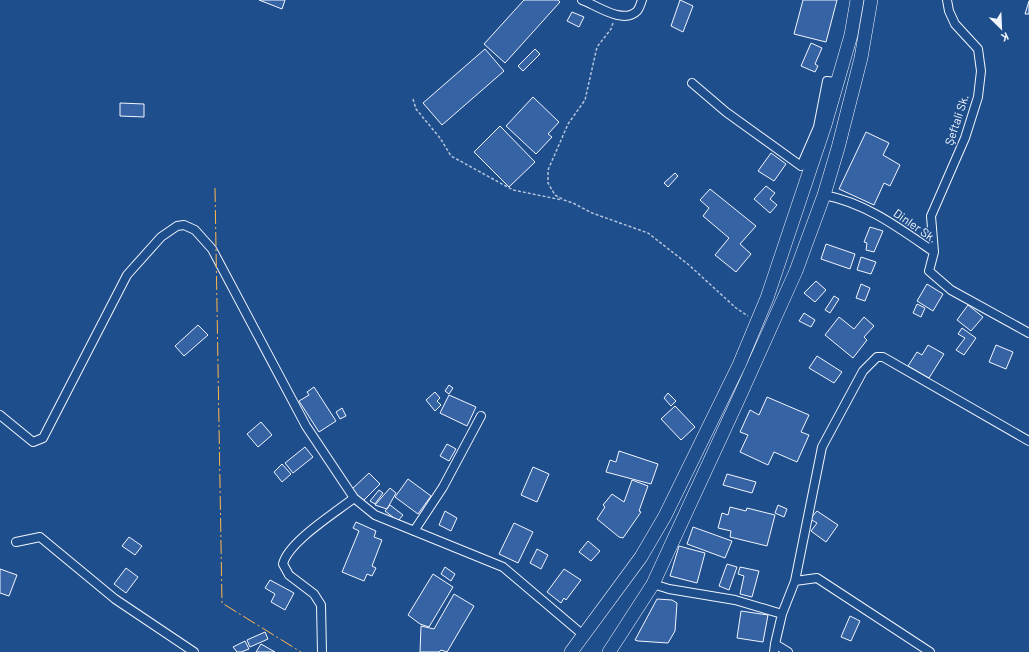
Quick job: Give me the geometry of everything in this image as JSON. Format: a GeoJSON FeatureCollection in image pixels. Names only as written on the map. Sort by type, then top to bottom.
{"type":"FeatureCollection","features":[{"type":"Feature","properties":{"kind":"highway"},"geometry":{"type":"LineString","coordinates":[[571,652],[582,634],[641,557],[665,516],[738,365],[757,322],[767,298],[825,125],[851,35],[857,0]]}},
{"type":"Feature","properties":{"kind":"highway"},"geometry":{"type":"LineString","coordinates":[[609,652],[653,584],[796,271],[824,195],[861,58],[871,0]]}},
{"type":"Feature","properties":{"kind":"street"},"geometry":{"type":"LineString","coordinates":[[582,0],[615,15],[628,16],[636,11],[642,0]]}},
{"type":"Feature","properties":{"kind":"street","name":"Şeftali Sk."},"geometry":{"type":"LineString","coordinates":[[934,252],[931,216],[965,138],[978,97],[981,72],[978,49],[955,24],[949,11],[947,0]]}},
{"type":"Feature","properties":{"kind":"street"},"geometry":{"type":"LineString","coordinates":[[692,83],[726,112],[801,166],[818,127],[827,81],[837,82]]}},
{"type":"Feature","properties":{"kind":"street","name":"Dinler Sk."},"geometry":{"type":"LineString","coordinates":[[824,195],[843,199],[867,209],[893,224],[934,252],[929,271],[951,290],[1029,334]]}},
{"type":"Feature","properties":{"kind":"street"},"geometry":{"type":"LineString","coordinates":[[0,415],[33,442],[43,438],[127,275],[161,237],[177,226],[184,225],[195,230],[212,249],[306,426],[354,498],[375,515],[504,568],[582,634]]}},
{"type":"Feature","properties":{"kind":"street"},"geometry":{"type":"LineString","coordinates":[[788,652],[775,648],[782,614],[795,581],[822,447],[863,371],[877,357],[882,358],[1029,440]]}},
{"type":"Feature","properties":{"kind":"street"},"geometry":{"type":"LineString","coordinates":[[414,531],[443,488],[481,416]]}},
{"type":"Feature","properties":{"kind":"street"},"geometry":{"type":"LineString","coordinates":[[322,652],[321,605],[314,594],[289,575],[283,564],[285,556],[308,533],[354,498]]}},
{"type":"Feature","properties":{"kind":"street"},"geometry":{"type":"LineString","coordinates":[[16,542],[40,537],[115,599],[194,652]]}},
{"type":"Feature","properties":{"kind":"street"},"geometry":{"type":"LineString","coordinates":[[795,581],[817,578],[930,652]]}},
{"type":"Feature","properties":{"kind":"street"},"geometry":{"type":"LineString","coordinates":[[653,584],[734,600],[782,614]]}},
{"type":"Feature","properties":{"kind":"path"},"geometry":{"type":"LineString","coordinates":[[564,200],[555,195],[548,183],[548,170],[568,124],[585,100],[597,47],[611,29],[615,15]]}},
{"type":"Feature","properties":{"kind":"path"},"geometry":{"type":"LineString","coordinates":[[413,99],[416,109],[440,138],[451,156],[513,190],[573,202],[592,214],[648,233],[689,265],[736,308],[757,322]]}},
{"type":"Feature","properties":{"kind":"building"},"geometry":{"type":"Polygon","coordinates":[[[259,0],[285,0],[282,9],[259,0]]]}},
{"type":"Feature","properties":{"kind":"building"},"geometry":{"type":"Polygon","coordinates":[[[524,0],[558,0],[560,2],[505,63],[484,44],[524,0]]]}},
{"type":"Feature","properties":{"kind":"building"},"geometry":{"type":"Polygon","coordinates":[[[680,0],[693,6],[683,32],[671,26],[680,0]]]}},
{"type":"Feature","properties":{"kind":"building"},"geometry":{"type":"Polygon","coordinates":[[[803,0],[837,0],[826,42],[794,34],[803,0]]]}},
{"type":"Feature","properties":{"kind":"building"},"geometry":{"type":"Polygon","coordinates":[[[1029,1],[1029,14],[1025,14],[1029,1]]]}},
{"type":"Feature","properties":{"kind":"building"},"geometry":{"type":"Polygon","coordinates":[[[572,12],[584,17],[579,27],[567,21],[572,12]]]}},
{"type":"Feature","properties":{"kind":"building"},"geometry":{"type":"Polygon","coordinates":[[[811,43],[822,48],[815,64],[818,66],[815,72],[801,66],[811,43]]]}},
{"type":"Feature","properties":{"kind":"building"},"geometry":{"type":"Polygon","coordinates":[[[485,49],[504,71],[442,125],[423,103],[485,49]]]}},
{"type":"Feature","properties":{"kind":"building"},"geometry":{"type":"Polygon","coordinates":[[[535,49],[540,54],[523,71],[518,66],[535,49]]]}},
{"type":"Feature","properties":{"kind":"building"},"geometry":{"type":"Polygon","coordinates":[[[533,97],[559,122],[548,134],[552,137],[536,154],[506,126],[533,97]]]}},
{"type":"Feature","properties":{"kind":"building"},"geometry":{"type":"Polygon","coordinates":[[[120,103],[144,104],[144,117],[120,116],[120,103]]]}},
{"type":"Feature","properties":{"kind":"building"},"geometry":{"type":"Polygon","coordinates":[[[500,126],[535,162],[509,187],[474,152],[500,126]]]}},
{"type":"Feature","properties":{"kind":"building"},"geometry":{"type":"Polygon","coordinates":[[[866,132],[889,143],[883,155],[900,165],[890,186],[884,183],[874,205],[839,189],[866,132]]]}},
{"type":"Feature","properties":{"kind":"building"},"geometry":{"type":"Polygon","coordinates":[[[771,153],[786,164],[774,181],[758,171],[771,153]]]}},
{"type":"Feature","properties":{"kind":"building"},"geometry":{"type":"Polygon","coordinates":[[[675,173],[678,176],[668,187],[664,183],[675,173]]]}},
{"type":"Feature","properties":{"kind":"building"},"geometry":{"type":"Polygon","coordinates":[[[766,186],[775,193],[770,199],[777,205],[770,213],[754,199],[766,186]]]}},
{"type":"Feature","properties":{"kind":"building"},"geometry":{"type":"Polygon","coordinates":[[[710,189],[756,226],[740,244],[751,254],[736,272],[715,255],[729,238],[703,216],[709,208],[700,200],[710,189]]]}},
{"type":"Feature","properties":{"kind":"building"},"geometry":{"type":"Polygon","coordinates":[[[870,227],[883,231],[874,252],[866,250],[867,243],[864,242],[870,227]]]}},
{"type":"Feature","properties":{"kind":"building"},"geometry":{"type":"Polygon","coordinates":[[[826,244],[855,254],[850,269],[821,259],[826,244]]]}},
{"type":"Feature","properties":{"kind":"building"},"geometry":{"type":"Polygon","coordinates":[[[861,257],[876,262],[871,274],[857,270],[861,257]]]}},
{"type":"Feature","properties":{"kind":"building"},"geometry":{"type":"Polygon","coordinates":[[[816,281],[826,290],[815,302],[804,293],[816,281]]]}},
{"type":"Feature","properties":{"kind":"building"},"geometry":{"type":"Polygon","coordinates":[[[861,284],[870,288],[865,301],[856,298],[861,284]]]}},
{"type":"Feature","properties":{"kind":"building"},"geometry":{"type":"Polygon","coordinates":[[[927,284],[943,294],[933,311],[917,301],[927,284]]]}},
{"type":"Feature","properties":{"kind":"building"},"geometry":{"type":"Polygon","coordinates":[[[834,296],[839,299],[830,313],[825,310],[834,296]]]}},
{"type":"Feature","properties":{"kind":"building"},"geometry":{"type":"Polygon","coordinates":[[[917,304],[925,308],[921,317],[913,313],[917,304]]]}},
{"type":"Feature","properties":{"kind":"building"},"geometry":{"type":"Polygon","coordinates":[[[968,305],[983,317],[971,331],[957,320],[968,305]]]}},
{"type":"Feature","properties":{"kind":"building"},"geometry":{"type":"Polygon","coordinates":[[[804,313],[815,320],[811,327],[799,321],[804,313]]]}},
{"type":"Feature","properties":{"kind":"building"},"geometry":{"type":"Polygon","coordinates":[[[839,317],[854,329],[864,317],[874,326],[864,337],[867,340],[853,358],[825,335],[839,317]]]}},
{"type":"Feature","properties":{"kind":"building"},"geometry":{"type":"Polygon","coordinates":[[[198,325],[208,335],[184,356],[175,346],[198,325]]]}},
{"type":"Feature","properties":{"kind":"building"},"geometry":{"type":"Polygon","coordinates":[[[962,328],[976,338],[964,355],[956,350],[965,338],[958,334],[962,328]]]}},
{"type":"Feature","properties":{"kind":"building"},"geometry":{"type":"Polygon","coordinates":[[[928,345],[944,354],[929,378],[908,366],[917,352],[922,355],[928,345]]]}},
{"type":"Feature","properties":{"kind":"building"},"geometry":{"type":"Polygon","coordinates":[[[996,345],[1013,352],[1006,369],[989,362],[996,345]]]}},
{"type":"Feature","properties":{"kind":"building"},"geometry":{"type":"Polygon","coordinates":[[[817,356],[842,372],[834,383],[809,368],[817,356]]]}},
{"type":"Feature","properties":{"kind":"building"},"geometry":{"type":"Polygon","coordinates":[[[449,385],[453,388],[449,394],[445,391],[449,385]]]}},
{"type":"Feature","properties":{"kind":"building"},"geometry":{"type":"Polygon","coordinates":[[[314,387],[336,421],[319,432],[299,401],[309,395],[307,392],[314,387]]]}},
{"type":"Feature","properties":{"kind":"building"},"geometry":{"type":"Polygon","coordinates":[[[435,392],[440,398],[437,401],[441,405],[435,411],[426,400],[435,392]]]}},
{"type":"Feature","properties":{"kind":"building"},"geometry":{"type":"Polygon","coordinates":[[[668,393],[676,401],[671,406],[664,398],[668,393]]]}},
{"type":"Feature","properties":{"kind":"building"},"geometry":{"type":"Polygon","coordinates":[[[449,395],[476,407],[467,426],[440,413],[449,395]]]}},
{"type":"Feature","properties":{"kind":"building"},"geometry":{"type":"Polygon","coordinates":[[[767,397],[809,415],[801,432],[809,435],[797,462],[774,452],[768,465],[740,452],[748,435],[740,432],[750,410],[759,415],[767,397]]]}},
{"type":"Feature","properties":{"kind":"building"},"geometry":{"type":"Polygon","coordinates":[[[675,406],[695,427],[681,440],[661,419],[675,406]]]}},
{"type":"Feature","properties":{"kind":"building"},"geometry":{"type":"Polygon","coordinates":[[[342,408],[346,416],[340,419],[336,412],[342,408]]]}},
{"type":"Feature","properties":{"kind":"building"},"geometry":{"type":"Polygon","coordinates":[[[261,422],[272,435],[258,447],[247,434],[261,422]]]}},
{"type":"Feature","properties":{"kind":"building"},"geometry":{"type":"Polygon","coordinates":[[[447,444],[456,449],[449,461],[440,456],[447,444]]]}},
{"type":"Feature","properties":{"kind":"building"},"geometry":{"type":"Polygon","coordinates":[[[305,447],[313,457],[293,473],[285,463],[305,447]]]}},
{"type":"Feature","properties":{"kind":"building"},"geometry":{"type":"Polygon","coordinates":[[[619,451],[658,464],[651,484],[606,472],[610,460],[616,462],[619,451]]]}},
{"type":"Feature","properties":{"kind":"building"},"geometry":{"type":"Polygon","coordinates":[[[282,464],[291,474],[282,482],[274,472],[282,464]]]}},
{"type":"Feature","properties":{"kind":"building"},"geometry":{"type":"Polygon","coordinates":[[[533,467],[549,474],[537,502],[521,495],[533,467]]]}},
{"type":"Feature","properties":{"kind":"building"},"geometry":{"type":"Polygon","coordinates":[[[369,473],[380,484],[362,502],[351,490],[369,473]]]}},
{"type":"Feature","properties":{"kind":"building"},"geometry":{"type":"Polygon","coordinates":[[[727,474],[756,482],[752,493],[723,485],[727,474]]]}},
{"type":"Feature","properties":{"kind":"building"},"geometry":{"type":"Polygon","coordinates":[[[408,479],[431,496],[418,514],[395,497],[408,479]]]}},
{"type":"Feature","properties":{"kind":"building"},"geometry":{"type":"Polygon","coordinates":[[[632,480],[648,486],[639,511],[641,512],[623,538],[619,537],[597,519],[605,507],[603,505],[612,494],[624,502],[632,480]]]}},
{"type":"Feature","properties":{"kind":"building"},"geometry":{"type":"Polygon","coordinates":[[[390,488],[396,493],[387,509],[375,505],[390,488]]]}},
{"type":"Feature","properties":{"kind":"building"},"geometry":{"type":"Polygon","coordinates":[[[379,490],[383,493],[375,504],[370,501],[379,490]]]}},
{"type":"Feature","properties":{"kind":"building"},"geometry":{"type":"Polygon","coordinates":[[[390,505],[403,515],[398,521],[385,511],[390,505]]]}},
{"type":"Feature","properties":{"kind":"building"},"geometry":{"type":"Polygon","coordinates":[[[778,505],[787,509],[784,517],[775,513],[778,505]]]}},
{"type":"Feature","properties":{"kind":"building"},"geometry":{"type":"Polygon","coordinates":[[[730,507],[746,511],[747,508],[775,515],[767,546],[730,537],[731,531],[718,528],[722,513],[728,515],[730,507]]]}},
{"type":"Feature","properties":{"kind":"building"},"geometry":{"type":"Polygon","coordinates":[[[445,511],[457,518],[451,531],[439,525],[445,511]]]}},
{"type":"Feature","properties":{"kind":"building"},"geometry":{"type":"Polygon","coordinates":[[[817,511],[838,525],[826,542],[811,531],[817,523],[810,519],[817,511]]]}},
{"type":"Feature","properties":{"kind":"building"},"geometry":{"type":"Polygon","coordinates":[[[356,522],[376,531],[374,537],[382,540],[372,566],[376,568],[372,576],[367,574],[364,581],[342,572],[359,531],[353,528],[356,522]]]}},
{"type":"Feature","properties":{"kind":"building"},"geometry":{"type":"Polygon","coordinates":[[[514,523],[533,532],[518,563],[499,554],[514,523]]]}},
{"type":"Feature","properties":{"kind":"building"},"geometry":{"type":"Polygon","coordinates":[[[693,527],[732,541],[725,558],[687,544],[693,527]]]}},
{"type":"Feature","properties":{"kind":"building"},"geometry":{"type":"Polygon","coordinates":[[[129,537],[142,546],[135,555],[122,546],[129,537]]]}},
{"type":"Feature","properties":{"kind":"building"},"geometry":{"type":"Polygon","coordinates":[[[588,541],[600,551],[591,561],[579,552],[588,541]]]}},
{"type":"Feature","properties":{"kind":"building"},"geometry":{"type":"Polygon","coordinates":[[[679,546],[705,553],[697,583],[670,576],[679,546]]]}},
{"type":"Feature","properties":{"kind":"building"},"geometry":{"type":"Polygon","coordinates":[[[537,549],[548,555],[541,569],[530,563],[537,549]]]}},
{"type":"Feature","properties":{"kind":"building"},"geometry":{"type":"Polygon","coordinates":[[[727,564],[737,567],[729,590],[719,586],[727,564]]]}},
{"type":"Feature","properties":{"kind":"building"},"geometry":{"type":"Polygon","coordinates":[[[445,567],[455,574],[451,581],[441,574],[445,567]]]}},
{"type":"Feature","properties":{"kind":"building"},"geometry":{"type":"Polygon","coordinates":[[[740,567],[759,571],[752,597],[740,594],[744,576],[738,574],[740,567]]]}},
{"type":"Feature","properties":{"kind":"building"},"geometry":{"type":"Polygon","coordinates":[[[126,568],[138,577],[126,593],[114,584],[126,568]]]}},
{"type":"Feature","properties":{"kind":"building"},"geometry":{"type":"Polygon","coordinates":[[[0,569],[17,575],[9,596],[0,593],[0,569]]]}},
{"type":"Feature","properties":{"kind":"building"},"geometry":{"type":"Polygon","coordinates":[[[564,569],[581,580],[566,600],[564,598],[561,603],[547,592],[564,569]]]}},
{"type":"Feature","properties":{"kind":"building"},"geometry":{"type":"Polygon","coordinates":[[[433,574],[453,587],[429,627],[420,624],[408,615],[433,574]]]}},
{"type":"Feature","properties":{"kind":"building"},"geometry":{"type":"Polygon","coordinates":[[[270,580],[294,593],[285,610],[271,602],[275,594],[265,588],[270,580]]]}},
{"type":"Feature","properties":{"kind":"building"},"geometry":{"type":"Polygon","coordinates":[[[454,594],[474,606],[447,652],[441,650],[439,652],[420,652],[421,626],[434,629],[454,594]]]}},
{"type":"Feature","properties":{"kind":"building"},"geometry":{"type":"Polygon","coordinates":[[[657,599],[672,600],[677,603],[675,631],[668,643],[635,640],[657,599]]]}},
{"type":"Feature","properties":{"kind":"building"},"geometry":{"type":"Polygon","coordinates":[[[741,611],[768,615],[763,642],[737,638],[741,611]]]}},
{"type":"Feature","properties":{"kind":"building"},"geometry":{"type":"Polygon","coordinates":[[[850,616],[860,621],[851,641],[841,637],[850,616]]]}},
{"type":"Feature","properties":{"kind":"building"},"geometry":{"type":"Polygon","coordinates":[[[265,632],[268,639],[250,647],[247,640],[265,632]]]}},
{"type":"Feature","properties":{"kind":"building"},"geometry":{"type":"Polygon","coordinates":[[[245,641],[249,649],[237,652],[233,647],[245,641]]]}},
{"type":"Feature","properties":{"kind":"building"},"geometry":{"type":"Polygon","coordinates":[[[261,644],[275,652],[256,652],[261,644]]]}},
{"type":"Feature","properties":{"kind":"power"},"geometry":{"type":"LineString","coordinates":[[215,188],[222,603],[301,652]]}}]}
